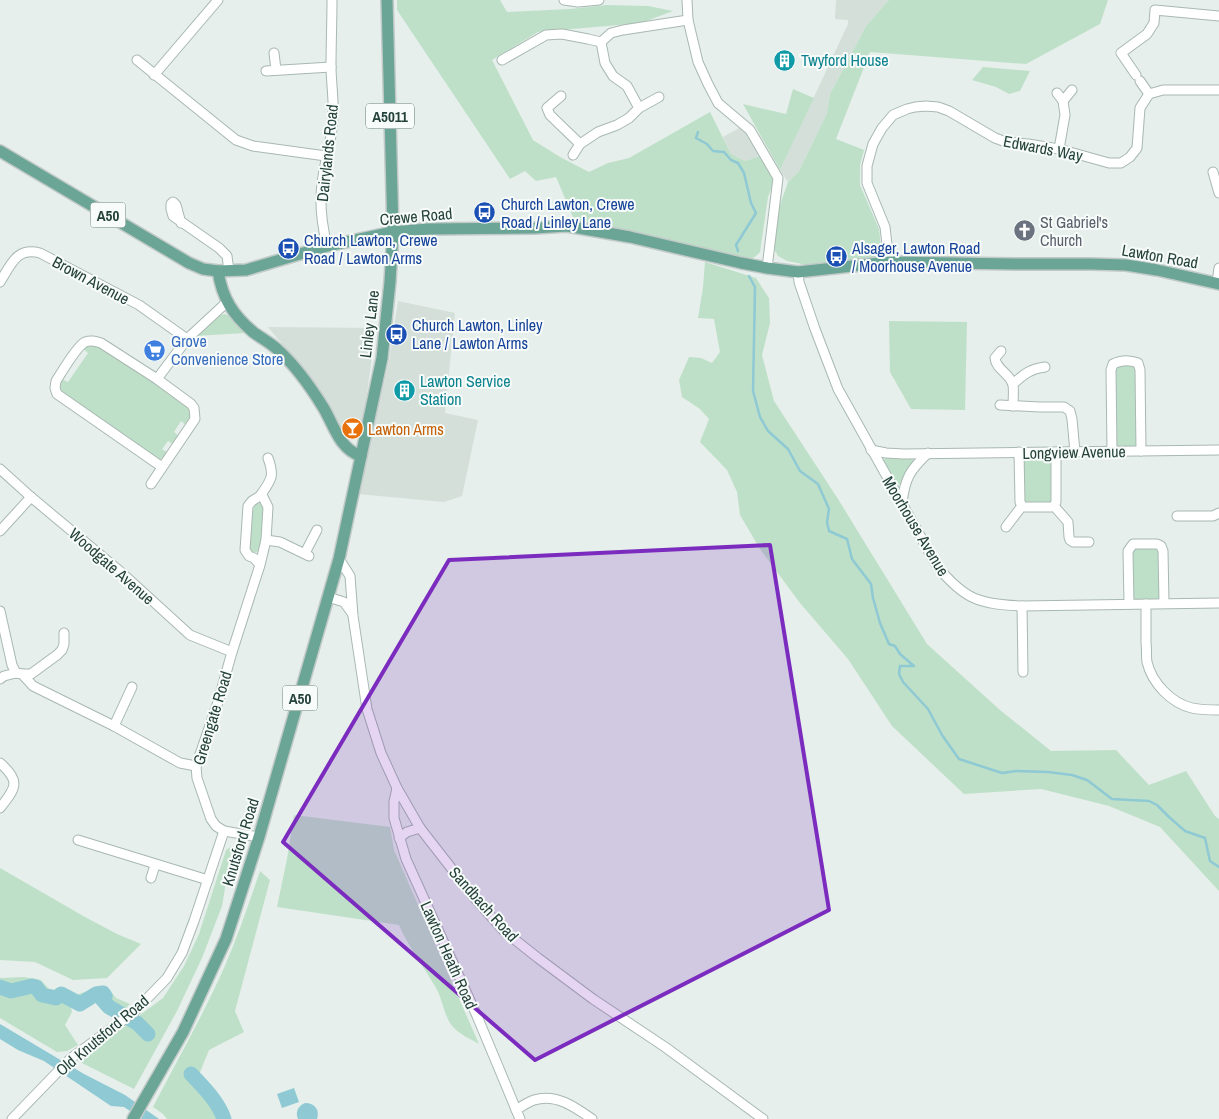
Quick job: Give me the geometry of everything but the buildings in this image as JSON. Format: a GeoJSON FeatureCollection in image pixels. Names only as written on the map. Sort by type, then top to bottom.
{"type":"FeatureCollection","features":[{"type":"Feature","properties":{"kind":"main road","name":"Linley Lane"},"geometry":{"type":"LineString","coordinates":[[339,559],[382,358],[390,282],[393,232],[387,0]]}},
{"type":"Feature","properties":{"kind":"main road","name":"A50"},"geometry":{"type":"LineString","coordinates":[[0,151],[190,263],[203,269],[224,271]]}},
{"type":"Feature","properties":{"kind":"main road","name":"Crewe Road"},"geometry":{"type":"LineString","coordinates":[[224,271],[252,268],[326,246],[393,232],[428,229],[567,226],[630,237],[767,268]]}},
{"type":"Feature","properties":{"kind":"main road","name":"Lawton Road"},"geometry":{"type":"LineString","coordinates":[[767,268],[798,272],[889,262],[1126,265],[1218,284]]}},
{"type":"Feature","properties":{"kind":"main road"},"geometry":{"type":"LineString","coordinates":[[224,271],[220,281],[227,302],[236,315],[254,332],[277,348],[290,362],[322,406],[346,447],[353,454],[361,456]]}},
{"type":"Feature","properties":{"kind":"main road","name":"Knutsford Road"},"geometry":{"type":"LineString","coordinates":[[133,1119],[183,1032],[226,939],[260,837],[339,559]]}},
{"type":"Feature","properties":{"kind":"street"},"geometry":{"type":"LineString","coordinates":[[154,74],[218,0]]}},
{"type":"Feature","properties":{"kind":"street","name":"Dairylands Road"},"geometry":{"type":"LineString","coordinates":[[326,246],[322,225],[321,185],[332,134],[334,115],[331,68],[332,0]]}},
{"type":"Feature","properties":{"kind":"street"},"geometry":{"type":"LineString","coordinates":[[564,0],[578,2],[599,0]]}},
{"type":"Feature","properties":{"kind":"street"},"geometry":{"type":"LineString","coordinates":[[688,0],[688,20],[698,62],[708,84],[718,103],[750,130],[778,178],[767,268]]}},
{"type":"Feature","properties":{"kind":"street"},"geometry":{"type":"LineString","coordinates":[[1219,16],[1155,10],[1154,23],[1147,34],[1121,53],[1149,94],[1163,90],[1219,90]]}},
{"type":"Feature","properties":{"kind":"street"},"geometry":{"type":"LineString","coordinates":[[601,42],[611,33],[688,20]]}},
{"type":"Feature","properties":{"kind":"street"},"geometry":{"type":"LineString","coordinates":[[502,60],[546,36],[562,34],[601,42]]}},
{"type":"Feature","properties":{"kind":"street"},"geometry":{"type":"LineString","coordinates":[[601,42],[605,63],[613,76],[627,86],[639,108]]}},
{"type":"Feature","properties":{"kind":"street"},"geometry":{"type":"LineString","coordinates":[[274,53],[276,70]]}},
{"type":"Feature","properties":{"kind":"street"},"geometry":{"type":"LineString","coordinates":[[137,60],[236,140],[254,146],[326,156]]}},
{"type":"Feature","properties":{"kind":"street"},"geometry":{"type":"LineString","coordinates":[[266,71],[331,68]]}},
{"type":"Feature","properties":{"kind":"street"},"geometry":{"type":"LineString","coordinates":[[1059,149],[1065,115],[1060,97],[1072,90]]}},
{"type":"Feature","properties":{"kind":"street","name":"Edwards Way"},"geometry":{"type":"LineString","coordinates":[[889,262],[885,227],[867,184],[867,166],[873,144],[882,128],[893,116],[915,107],[938,107],[1006,142],[1059,149],[1109,163],[1121,163],[1130,157],[1137,148],[1140,108],[1149,94]]}},
{"type":"Feature","properties":{"kind":"street"},"geometry":{"type":"LineString","coordinates":[[561,96],[547,108],[550,115],[580,144]]}},
{"type":"Feature","properties":{"kind":"street"},"geometry":{"type":"LineString","coordinates":[[573,155],[580,144],[598,132],[629,118],[639,108],[659,97]]}},
{"type":"Feature","properties":{"kind":"street"},"geometry":{"type":"LineString","coordinates":[[1213,172],[1219,193]]}},
{"type":"Feature","properties":{"kind":"street"},"geometry":{"type":"LineString","coordinates":[[181,223],[220,248],[227,256],[224,271]]}},
{"type":"Feature","properties":{"kind":"street","name":"Brown Avenue"},"geometry":{"type":"LineString","coordinates":[[0,282],[20,254],[26,251],[40,253],[138,305],[187,339]]}},
{"type":"Feature","properties":{"kind":"street"},"geometry":{"type":"LineString","coordinates":[[1218,284],[1219,268]]}},
{"type":"Feature","properties":{"kind":"street","name":"Moorhouse Avenue"},"geometry":{"type":"LineString","coordinates":[[798,272],[815,329],[838,389],[937,566],[950,582],[964,594],[982,602],[1022,606],[1219,603]]}},
{"type":"Feature","properties":{"kind":"street"},"geometry":{"type":"LineString","coordinates":[[157,379],[187,339],[227,302]]}},
{"type":"Feature","properties":{"kind":"street"},"geometry":{"type":"LineString","coordinates":[[151,484],[195,419],[194,408],[157,379],[101,343],[94,340],[87,341],[79,346],[56,381],[55,388],[57,394],[162,467]]}},
{"type":"Feature","properties":{"kind":"street"},"geometry":{"type":"LineString","coordinates":[[1001,351],[995,358],[995,364],[1013,384],[1013,406]]}},
{"type":"Feature","properties":{"kind":"street"},"geometry":{"type":"LineString","coordinates":[[1112,452],[1111,370],[1113,364],[1119,361],[1132,361],[1138,364],[1140,370],[1141,451]]}},
{"type":"Feature","properties":{"kind":"street"},"geometry":{"type":"LineString","coordinates":[[1013,384],[1034,369],[1044,367]]}},
{"type":"Feature","properties":{"kind":"street"},"geometry":{"type":"LineString","coordinates":[[1000,405],[1064,407],[1070,411],[1072,418],[1075,452]]}},
{"type":"Feature","properties":{"kind":"street","name":"Longview Avenue"},"geometry":{"type":"LineString","coordinates":[[872,450],[886,453],[1219,450]]}},
{"type":"Feature","properties":{"kind":"street"},"geometry":{"type":"LineString","coordinates":[[1020,452],[1020,502],[1022,506]]}},
{"type":"Feature","properties":{"kind":"street"},"geometry":{"type":"LineString","coordinates":[[1054,506],[1056,502],[1056,452]]}},
{"type":"Feature","properties":{"kind":"street"},"geometry":{"type":"LineString","coordinates":[[902,503],[904,487],[909,475],[928,453]]}},
{"type":"Feature","properties":{"kind":"street"},"geometry":{"type":"LineString","coordinates":[[260,565],[245,550],[248,506],[260,496],[272,476],[272,469],[268,458]]}},
{"type":"Feature","properties":{"kind":"street","name":"Woodgate Avenue"},"geometry":{"type":"LineString","coordinates":[[0,469],[190,634],[232,652]]}},
{"type":"Feature","properties":{"kind":"street","name":"Greengate Road"},"geometry":{"type":"LineString","coordinates":[[224,831],[211,820],[197,778],[196,766],[218,702],[266,540],[268,507],[264,497],[260,496]]}},
{"type":"Feature","properties":{"kind":"street"},"geometry":{"type":"LineString","coordinates":[[0,531],[31,497]]}},
{"type":"Feature","properties":{"kind":"street"},"geometry":{"type":"LineString","coordinates":[[1022,506],[1054,506]]}},
{"type":"Feature","properties":{"kind":"street"},"geometry":{"type":"LineString","coordinates":[[1006,527],[1022,506]]}},
{"type":"Feature","properties":{"kind":"street"},"geometry":{"type":"LineString","coordinates":[[1054,506],[1068,522],[1068,537],[1070,540],[1073,542],[1088,542]]}},
{"type":"Feature","properties":{"kind":"street"},"geometry":{"type":"LineString","coordinates":[[1177,516],[1213,516],[1219,513]]}},
{"type":"Feature","properties":{"kind":"street"},"geometry":{"type":"LineString","coordinates":[[266,540],[280,542],[307,554],[317,530]]}},
{"type":"Feature","properties":{"kind":"street"},"geometry":{"type":"LineString","coordinates":[[1129,604],[1128,551],[1133,544],[1157,544],[1161,546],[1163,551],[1164,603]]}},
{"type":"Feature","properties":{"kind":"street","name":"Sandbach Road"},"geometry":{"type":"LineString","coordinates":[[339,559],[350,576],[353,616],[367,709],[381,753],[397,788],[420,828],[473,896],[504,931],[593,999],[665,1047],[764,1119]]}},
{"type":"Feature","properties":{"kind":"street"},"geometry":{"type":"LineString","coordinates":[[328,597],[344,602],[353,616]]}},
{"type":"Feature","properties":{"kind":"street"},"geometry":{"type":"LineString","coordinates":[[1146,604],[1147,661],[1152,677],[1161,688],[1181,704],[1202,710],[1219,710]]}},
{"type":"Feature","properties":{"kind":"street"},"geometry":{"type":"LineString","coordinates":[[1022,606],[1023,672]]}},
{"type":"Feature","properties":{"kind":"street"},"geometry":{"type":"LineString","coordinates":[[0,611],[12,665],[33,686],[114,726],[180,763],[196,766]]}},
{"type":"Feature","properties":{"kind":"street"},"geometry":{"type":"LineString","coordinates":[[0,679],[19,673],[31,674],[57,656],[64,644],[64,633]]}},
{"type":"Feature","properties":{"kind":"street"},"geometry":{"type":"LineString","coordinates":[[114,726],[132,687]]}},
{"type":"Feature","properties":{"kind":"street"},"geometry":{"type":"LineString","coordinates":[[0,763],[13,776],[14,782],[10,795],[0,808]]}},
{"type":"Feature","properties":{"kind":"street","name":"Lawton Heath Road"},"geometry":{"type":"LineString","coordinates":[[397,788],[394,802],[394,818],[406,859],[520,1119]]}},
{"type":"Feature","properties":{"kind":"street"},"geometry":{"type":"LineString","coordinates":[[399,838],[407,832],[420,828]]}},
{"type":"Feature","properties":{"kind":"street"},"geometry":{"type":"LineString","coordinates":[[224,831],[260,837]]}},
{"type":"Feature","properties":{"kind":"street","name":"Old Knutsford Road"},"geometry":{"type":"LineString","coordinates":[[12,1119],[70,1059],[134,1012],[167,978],[182,953],[224,831]]}},
{"type":"Feature","properties":{"kind":"street"},"geometry":{"type":"LineString","coordinates":[[78,840],[208,880]]}},
{"type":"Feature","properties":{"kind":"street"},"geometry":{"type":"LineString","coordinates":[[151,878],[155,865]]}},
{"type":"Feature","properties":{"kind":"street"},"geometry":{"type":"LineString","coordinates":[[516,1110],[533,1100],[552,1098],[575,1107],[592,1119]]}},
{"type":"Feature","properties":{"kind":"highlighted area"},"geometry":{"type":"Polygon","coordinates":[[[770,545],[829,910],[535,1060],[283,842],[449,560],[770,545]]]}},
{"type":"Feature","properties":{"kind":"shaded area"},"geometry":{"type":"Polygon","coordinates":[[[836,0],[889,0],[866,26],[830,94],[827,113],[799,171],[788,182],[780,170],[848,24],[848,20],[835,19],[836,0]]]}},
{"type":"Feature","properties":{"kind":"shaded area"},"geometry":{"type":"Polygon","coordinates":[[[741,127],[747,133],[760,156],[745,161],[731,154],[723,137],[741,127]]]}},
{"type":"Feature","properties":{"kind":"shaded area"},"geometry":{"type":"Polygon","coordinates":[[[398,301],[455,313],[445,413],[478,420],[462,496],[444,502],[358,494],[389,361],[398,301]]]}},
{"type":"Feature","properties":{"kind":"shaded area"},"geometry":{"type":"Polygon","coordinates":[[[268,327],[376,328],[364,415],[359,437],[343,434],[310,378],[268,327]]]}},
{"type":"Feature","properties":{"kind":"green space"},"geometry":{"type":"Polygon","coordinates":[[[397,0],[500,0],[507,12],[606,5],[648,6],[673,11],[641,23],[538,32],[492,60],[533,140],[589,172],[608,163],[629,158],[710,112],[731,154],[745,161],[760,156],[776,176],[768,197],[760,252],[753,258],[746,258],[575,222],[556,177],[536,181],[525,171],[510,179],[397,10],[397,0]]]}},
{"type":"Feature","properties":{"kind":"green space"},"geometry":{"type":"Polygon","coordinates":[[[889,0],[1108,0],[1100,24],[1026,64],[870,52],[836,139],[864,150],[860,165],[860,185],[879,229],[882,257],[807,265],[787,261],[778,256],[774,249],[779,208],[788,182],[799,171],[827,113],[830,94],[866,26],[889,0]]]}},
{"type":"Feature","properties":{"kind":"green space"},"geometry":{"type":"Polygon","coordinates":[[[983,67],[1030,71],[1020,91],[1009,94],[996,87],[972,80],[983,67]]]}},
{"type":"Feature","properties":{"kind":"green space"},"geometry":{"type":"Polygon","coordinates":[[[793,89],[814,98],[780,170],[743,104],[786,114],[793,89]]]}},
{"type":"Feature","properties":{"kind":"green space"},"geometry":{"type":"Polygon","coordinates":[[[705,262],[756,278],[769,298],[770,323],[762,355],[774,401],[838,499],[927,644],[1000,710],[1051,751],[1116,750],[1149,785],[1186,771],[1215,816],[1219,819],[1219,891],[1160,827],[1109,806],[1041,789],[964,794],[892,726],[848,659],[800,603],[760,549],[740,515],[737,492],[727,470],[700,442],[709,419],[700,409],[682,397],[679,380],[689,357],[701,358],[712,363],[720,352],[714,319],[698,318],[705,262]]]}},
{"type":"Feature","properties":{"kind":"green space"},"geometry":{"type":"Polygon","coordinates":[[[225,314],[245,333],[195,336],[212,320],[225,314]]]}},
{"type":"Feature","properties":{"kind":"green space"},"geometry":{"type":"Polygon","coordinates":[[[889,321],[967,322],[965,410],[911,409],[890,372],[889,321]]]}},
{"type":"Feature","properties":{"kind":"green space"},"geometry":{"type":"Polygon","coordinates":[[[96,345],[189,406],[191,416],[189,423],[187,426],[181,421],[174,432],[180,437],[174,445],[168,441],[162,449],[168,453],[159,460],[63,397],[58,387],[61,379],[68,382],[88,353],[82,348],[96,345]]]}},
{"type":"Feature","properties":{"kind":"green space"},"geometry":{"type":"Polygon","coordinates":[[[1119,363],[1136,365],[1139,448],[1114,448],[1115,366],[1119,363]]]}},
{"type":"Feature","properties":{"kind":"green space"},"geometry":{"type":"Polygon","coordinates":[[[1022,456],[1053,456],[1052,504],[1024,504],[1022,456]]]}},
{"type":"Feature","properties":{"kind":"green space"},"geometry":{"type":"Polygon","coordinates":[[[885,458],[912,458],[914,462],[901,484],[895,484],[883,462],[885,458]]]}},
{"type":"Feature","properties":{"kind":"green space"},"geometry":{"type":"Polygon","coordinates":[[[256,504],[263,504],[265,512],[260,547],[255,552],[251,551],[249,547],[253,509],[256,504]]]}},
{"type":"Feature","properties":{"kind":"green space"},"geometry":{"type":"Polygon","coordinates":[[[1134,547],[1159,548],[1161,600],[1131,601],[1132,549],[1134,547]]]}},
{"type":"Feature","properties":{"kind":"green space"},"geometry":{"type":"Polygon","coordinates":[[[294,815],[390,827],[394,850],[479,1044],[459,1032],[450,1023],[436,988],[399,925],[277,907],[294,815]]]}},
{"type":"Feature","properties":{"kind":"green space"},"geometry":{"type":"Polygon","coordinates":[[[232,846],[222,906],[202,958],[177,1011],[134,1089],[78,1061],[163,998],[184,966],[199,934],[226,850],[232,846]]]}},
{"type":"Feature","properties":{"kind":"green space"},"geometry":{"type":"Polygon","coordinates":[[[0,868],[85,917],[141,944],[107,978],[73,980],[35,962],[0,960],[0,868]]]}},
{"type":"Feature","properties":{"kind":"green space"},"geometry":{"type":"Polygon","coordinates":[[[260,871],[270,880],[235,1011],[244,1032],[209,1050],[198,1077],[229,1119],[167,1119],[153,1107],[199,1021],[224,968],[239,932],[260,871]]]}},
{"type":"Feature","properties":{"kind":"green space"},"geometry":{"type":"Polygon","coordinates":[[[24,977],[41,980],[49,989],[72,992],[76,995],[93,989],[112,993],[116,998],[130,1004],[119,1015],[98,1002],[89,1000],[82,1003],[70,1003],[72,1012],[65,1025],[78,1045],[67,1051],[57,1052],[0,1018],[0,978],[24,977]]]}},
{"type":"Feature","properties":{"kind":"water"},"geometry":{"type":"Polygon","coordinates":[[[0,1024],[84,1074],[125,1095],[159,1119],[142,1119],[124,1107],[111,1106],[44,1061],[18,1050],[0,1039],[0,1024]]]}},
{"type":"Feature","properties":{"kind":"water"},"geometry":{"type":"Polygon","coordinates":[[[294,1088],[299,1102],[282,1108],[277,1094],[294,1088]]]}},
{"type":"Feature","properties":{"kind":"water"},"geometry":{"type":"Polygon","coordinates":[[[305,1103],[312,1104],[316,1108],[318,1113],[317,1119],[298,1119],[298,1110],[305,1103]]]}},
{"type":"Feature","properties":{"kind":"waterway"},"geometry":{"type":"LineString","coordinates":[[698,132],[696,138],[707,144],[713,151],[724,152],[731,160],[738,163],[744,173],[751,203],[756,213],[736,245],[738,251]]}},
{"type":"Feature","properties":{"kind":"waterway"},"geometry":{"type":"LineString","coordinates":[[749,276],[755,287],[753,391],[760,417],[768,431],[788,449],[800,471],[818,484],[829,509],[827,522],[829,531],[847,539],[852,559],[871,584],[880,623],[889,644],[895,646],[900,654],[914,666],[900,666],[899,674],[903,682],[928,709],[942,735],[959,759],[1002,773],[1016,771],[1072,775],[1087,780],[1112,799],[1149,801],[1157,805],[1185,831],[1205,838],[1210,861],[1219,867]]}},
{"type":"Feature","properties":{"kind":"waterway"},"geometry":{"type":"LineString","coordinates":[[0,987],[11,991],[32,986],[36,987],[42,995],[56,998],[61,994],[80,1004],[96,994],[103,993],[105,996],[102,999],[109,1007],[137,1023],[148,1034]]}},
{"type":"Feature","properties":{"kind":"waterway"},"geometry":{"type":"LineString","coordinates":[[191,1074],[214,1100],[224,1119]]}},
{"type":"Feature","properties":{"kind":"place","name":"Twyford House"},"geometry":{"type":"Point","coordinates":[785,60]}},
{"type":"Feature","properties":{"kind":"place","name":"Church Lawton, Crewe Road / Linley Lane"},"geometry":{"type":"Point","coordinates":[485,213]}},
{"type":"Feature","properties":{"kind":"place","name":"St Gabriel's Church"},"geometry":{"type":"Point","coordinates":[1024,231]}},
{"type":"Feature","properties":{"kind":"place","name":"Church Lawton, Crewe Road / Lawton Arms"},"geometry":{"type":"Point","coordinates":[288,249]}},
{"type":"Feature","properties":{"kind":"place","name":"Alsager, Lawton Road / Moorhouse Avenue"},"geometry":{"type":"Point","coordinates":[836,257]}},
{"type":"Feature","properties":{"kind":"place","name":"Church Lawton, Linley Lane / Lawton Arms"},"geometry":{"type":"Point","coordinates":[396,334]}},
{"type":"Feature","properties":{"kind":"place","name":"Grove Convenience Store"},"geometry":{"type":"Point","coordinates":[155,350]}},
{"type":"Feature","properties":{"kind":"place","name":"Lawton Service Station"},"geometry":{"type":"Point","coordinates":[404,390]}},
{"type":"Feature","properties":{"kind":"place","name":"Lawton Arms"},"geometry":{"type":"Point","coordinates":[352,429]}}]}
